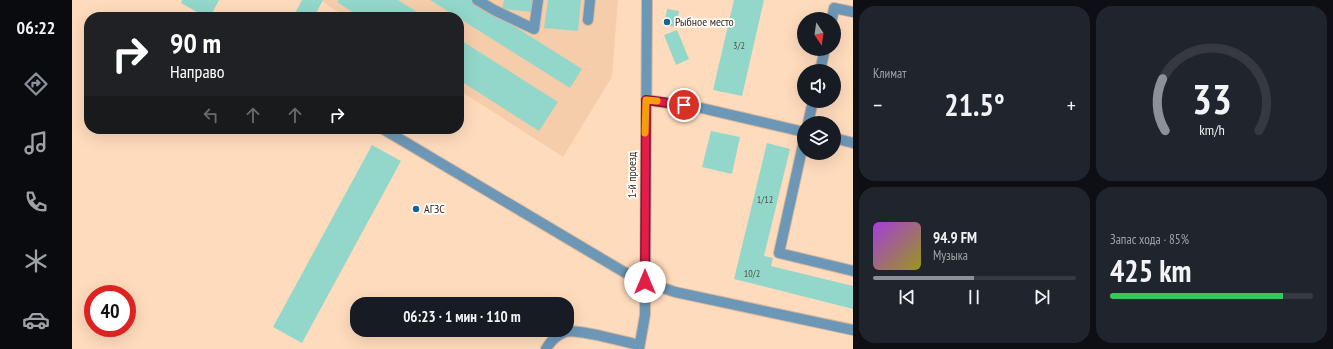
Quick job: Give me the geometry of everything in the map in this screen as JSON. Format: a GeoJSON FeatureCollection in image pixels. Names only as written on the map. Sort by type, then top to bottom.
{"type":"FeatureCollection","features":[{"type":"Feature","properties":{"kind":"street"},"geometry":{"type":"LineString","coordinates":[[477,0],[495,5],[534,29],[538,0]]}},
{"type":"Feature","properties":{"kind":"street"},"geometry":{"type":"LineString","coordinates":[[588,20],[590,0]]}},
{"type":"Feature","properties":{"kind":"street","name":"1-й проезд"},"geometry":{"type":"LineString","coordinates":[[639,347],[645,314],[647,0]]}},
{"type":"Feature","properties":{"kind":"street"},"geometry":{"type":"LineString","coordinates":[[833,12],[834,8],[853,12]]}},
{"type":"Feature","properties":{"kind":"street"},"geometry":{"type":"LineString","coordinates":[[646,100],[697,107],[797,130]]}},
{"type":"Feature","properties":{"kind":"street"},"geometry":{"type":"LineString","coordinates":[[391,134],[624,272],[645,282],[675,292],[853,330]]}},
{"type":"Feature","properties":{"kind":"street"},"geometry":{"type":"LineString","coordinates":[[841,140],[853,143]]}},
{"type":"Feature","properties":{"kind":"street"},"geometry":{"type":"LineString","coordinates":[[800,160],[779,253],[853,271]]}},
{"type":"Feature","properties":{"kind":"street"},"geometry":{"type":"LineString","coordinates":[[546,349],[555,338],[565,332],[578,332],[639,347]]}},
{"type":"Feature","properties":{"kind":"shaded area"},"geometry":{"type":"Polygon","coordinates":[[[320,0],[618,0],[612,77],[563,157],[464,93],[464,12],[338,12],[320,0]]]}},
{"type":"Feature","properties":{"kind":"building"},"geometry":{"type":"Polygon","coordinates":[[[182,0],[219,0],[213,12],[197,12],[181,3],[182,0]]]}},
{"type":"Feature","properties":{"kind":"building"},"geometry":{"type":"Polygon","coordinates":[[[302,0],[323,0],[317,12],[296,12],[302,0]]]}},
{"type":"Feature","properties":{"kind":"building"},"geometry":{"type":"Polygon","coordinates":[[[339,0],[398,0],[417,12],[352,12],[337,2],[339,0]]]}},
{"type":"Feature","properties":{"kind":"building"},"geometry":{"type":"Polygon","coordinates":[[[430,0],[473,0],[582,69],[570,88],[464,21],[464,12],[449,12],[430,0]]]}},
{"type":"Feature","properties":{"kind":"building"},"geometry":{"type":"Polygon","coordinates":[[[504,0],[532,0],[531,12],[502,9],[504,0]]]}},
{"type":"Feature","properties":{"kind":"building"},"geometry":{"type":"Polygon","coordinates":[[[548,0],[581,0],[578,31],[544,28],[548,0]]]}},
{"type":"Feature","properties":{"kind":"building"},"geometry":{"type":"Polygon","coordinates":[[[734,0],[764,0],[742,96],[713,90],[734,0]]]}},
{"type":"Feature","properties":{"kind":"building"},"geometry":{"type":"Polygon","coordinates":[[[667,9],[679,11],[676,27],[664,25],[667,9]]]}},
{"type":"Feature","properties":{"kind":"building"},"geometry":{"type":"Polygon","coordinates":[[[677,30],[689,59],[676,65],[664,35],[677,30]]]}},
{"type":"Feature","properties":{"kind":"building"},"geometry":{"type":"Polygon","coordinates":[[[464,42],[558,102],[539,131],[464,83],[464,42]]]}},
{"type":"Feature","properties":{"kind":"building"},"geometry":{"type":"Polygon","coordinates":[[[711,131],[740,137],[732,174],[702,167],[711,131]]]}},
{"type":"Feature","properties":{"kind":"building"},"geometry":{"type":"Polygon","coordinates":[[[767,143],[790,149],[764,256],[773,258],[771,266],[853,286],[853,309],[734,279],[767,143]]]}},
{"type":"Feature","properties":{"kind":"building"},"geometry":{"type":"Polygon","coordinates":[[[372,145],[401,161],[302,343],[273,327],[372,145]]]}},
{"type":"Feature","properties":{"kind":"slow traffic"},"geometry":{"type":"LineString","coordinates":[[645,133],[646,100],[657,101]]}},
{"type":"Feature","properties":{"kind":"place","name":"Рыбное место"},"geometry":{"type":"Point","coordinates":[667,22]}},
{"type":"Feature","properties":{"kind":"place","name":"АГЗС"},"geometry":{"type":"Point","coordinates":[416,209]}},
{"type":"Feature","properties":{"kind":"route"},"geometry":{"type":"LineString","coordinates":[[645,282],[646,100],[684,105]]}}]}
